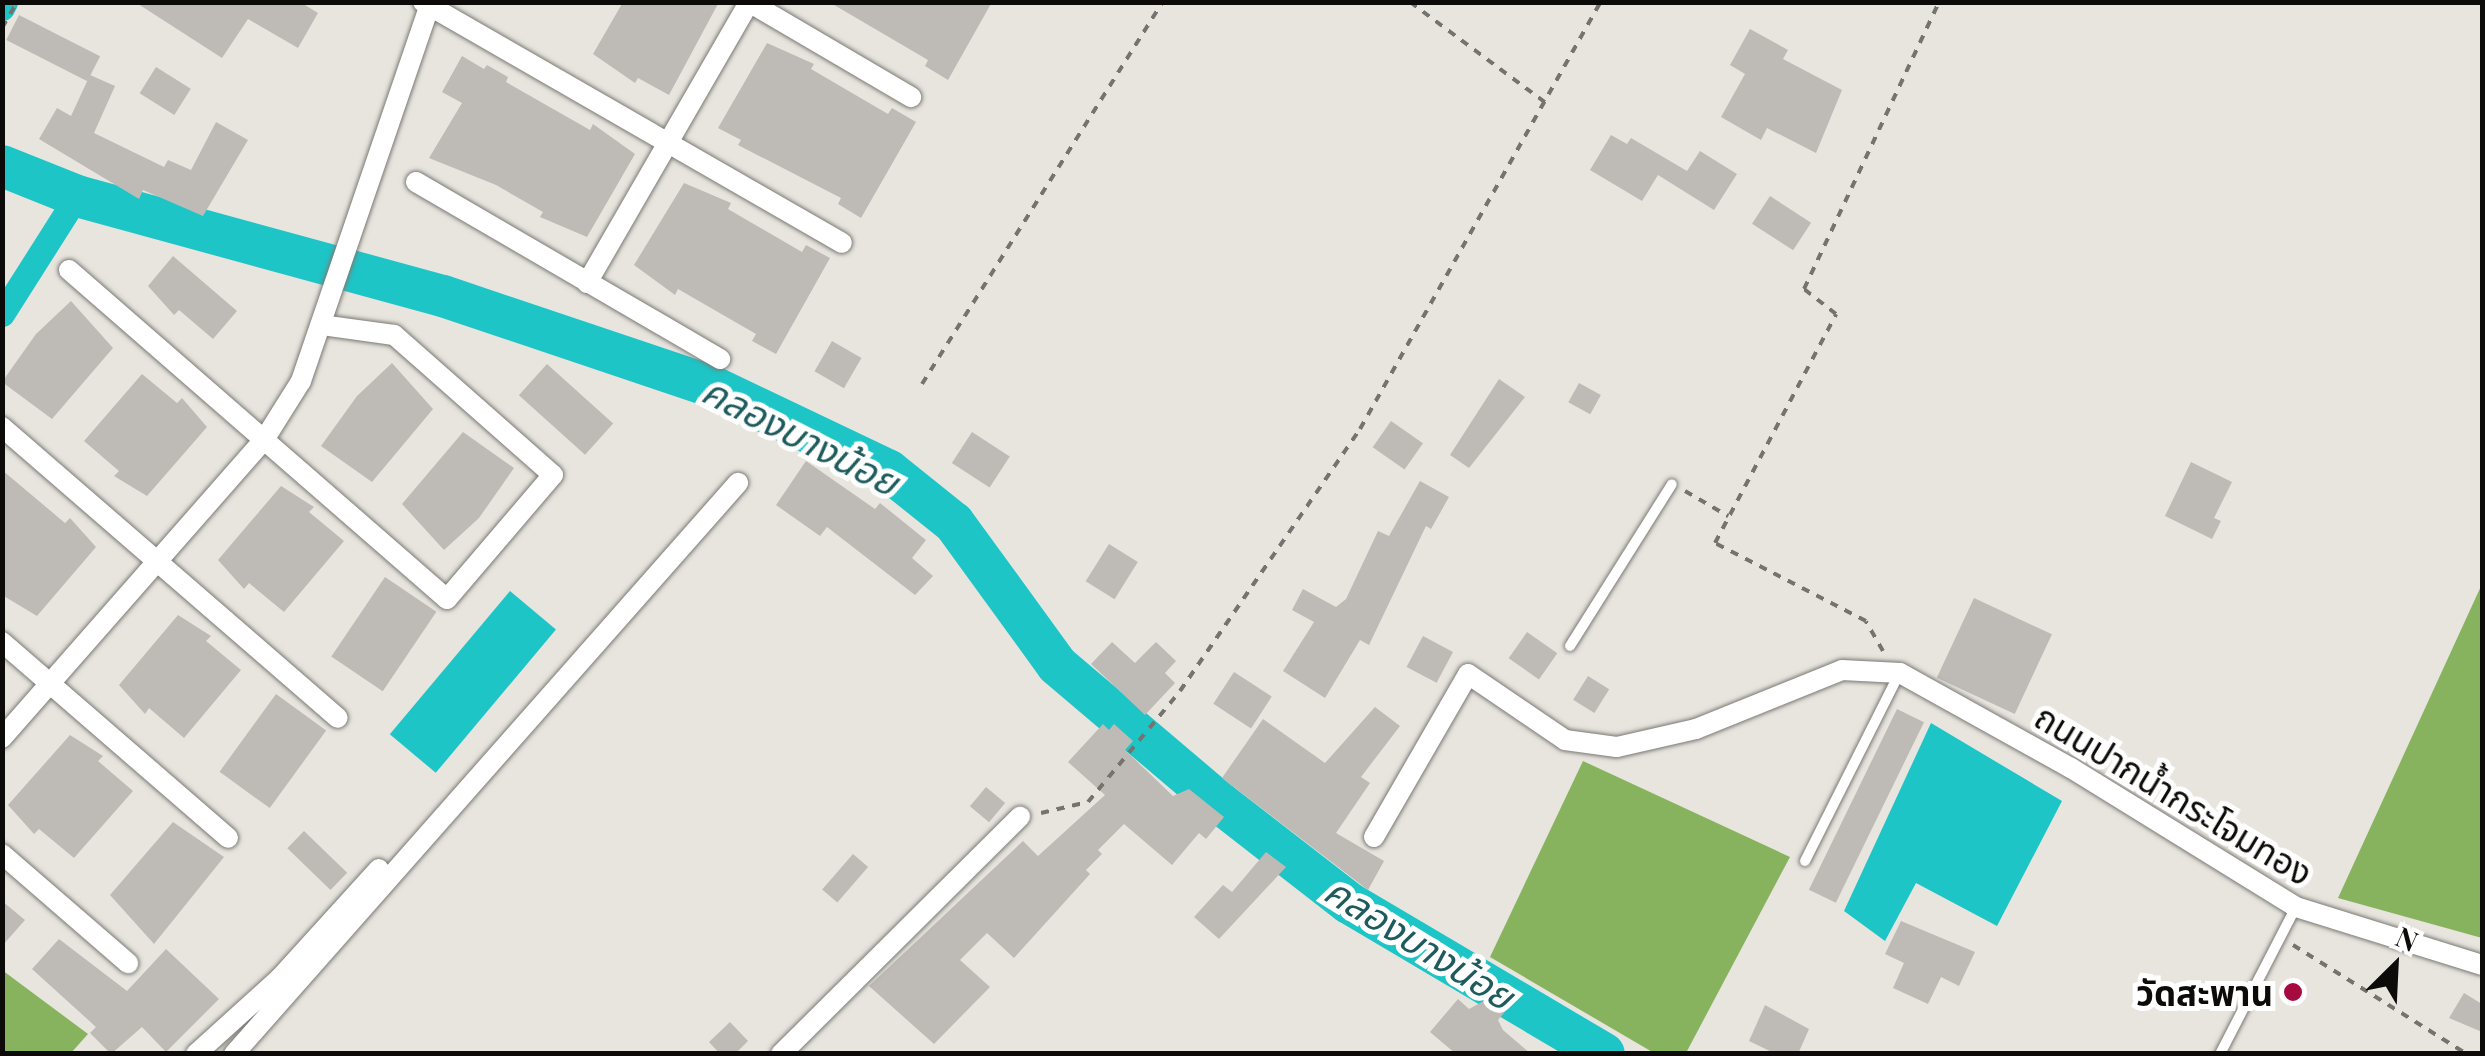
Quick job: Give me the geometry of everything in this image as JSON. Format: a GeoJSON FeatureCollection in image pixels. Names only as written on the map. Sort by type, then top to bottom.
{"type":"FeatureCollection","features":[{"type":"Feature","properties":{"kind":"street"},"geometry":{"type":"LineString","coordinates":[[586,283],[749,2],[912,96]]}},
{"type":"Feature","properties":{"kind":"street"},"geometry":{"type":"LineString","coordinates":[[2,738],[264,440],[301,381],[367,196],[373,162],[429,4],[842,243]]}},
{"type":"Feature","properties":{"kind":"street"},"geometry":{"type":"LineString","coordinates":[[416,182],[720,359]]}},
{"type":"Feature","properties":{"kind":"street"},"geometry":{"type":"LineString","coordinates":[[69,270],[448,598],[553,475],[394,335],[321,325]]}},
{"type":"Feature","properties":{"kind":"street"},"geometry":{"type":"LineString","coordinates":[[2,427],[338,718]]}},
{"type":"Feature","properties":{"kind":"street"},"geometry":{"type":"LineString","coordinates":[[234,1054],[738,483]]}},
{"type":"Feature","properties":{"kind":"street"},"geometry":{"type":"LineString","coordinates":[[2,642],[228,838]]}},
{"type":"Feature","properties":{"kind":"street"},"geometry":{"type":"LineString","coordinates":[[1374,838],[1468,674],[1565,740],[1617,747],[1696,730],[1842,670],[1900,673]]}},
{"type":"Feature","properties":{"kind":"street","name":"ถนนปากน้ำกระโจมทอง"},"geometry":{"type":"LineString","coordinates":[[1900,673],[2071,768],[2296,908],[2482,965]]}},
{"type":"Feature","properties":{"kind":"street"},"geometry":{"type":"LineString","coordinates":[[781,1054],[1020,817]]}},
{"type":"Feature","properties":{"kind":"street"},"geometry":{"type":"LineString","coordinates":[[2,854],[128,962]]}},
{"type":"Feature","properties":{"kind":"street"},"geometry":{"type":"LineString","coordinates":[[196,1054],[280,978],[380,868]]}},
{"type":"Feature","properties":{"kind":"lane"},"geometry":{"type":"LineString","coordinates":[[1570,646],[1672,484]]}},
{"type":"Feature","properties":{"kind":"lane"},"geometry":{"type":"LineString","coordinates":[[1805,861],[1900,673]]}},
{"type":"Feature","properties":{"kind":"lane"},"geometry":{"type":"LineString","coordinates":[[2220,1054],[2296,908]]}},
{"type":"Feature","properties":{"kind":"path"},"geometry":{"type":"LineString","coordinates":[[2,28],[18,2]]}},
{"type":"Feature","properties":{"kind":"path"},"geometry":{"type":"LineString","coordinates":[[922,384],[1162,2]]}},
{"type":"Feature","properties":{"kind":"path"},"geometry":{"type":"LineString","coordinates":[[1410,2],[1546,103]]}},
{"type":"Feature","properties":{"kind":"path"},"geometry":{"type":"LineString","coordinates":[[1020,817],[1088,802],[1180,691],[1360,430],[1600,2]]}},
{"type":"Feature","properties":{"kind":"path"},"geometry":{"type":"LineString","coordinates":[[1900,673],[1866,622],[1715,543],[1836,314],[1804,290],[1939,2]]}},
{"type":"Feature","properties":{"kind":"path"},"geometry":{"type":"LineString","coordinates":[[1672,484],[1728,516]]}},
{"type":"Feature","properties":{"kind":"path"},"geometry":{"type":"LineString","coordinates":[[2280,938],[2467,1054]]}},
{"type":"Feature","properties":{"kind":"green space"},"geometry":{"type":"Polygon","coordinates":[[[2482,584],[2482,938],[2338,898],[2482,584]]]}},
{"type":"Feature","properties":{"kind":"green space"},"geometry":{"type":"Polygon","coordinates":[[[1583,761],[1790,857],[1686,1053],[1654,1053],[1490,957],[1583,761]]]}},
{"type":"Feature","properties":{"kind":"green space"},"geometry":{"type":"Polygon","coordinates":[[[2,970],[88,1034],[71,1053],[3,1053],[2,970]]]}},
{"type":"Feature","properties":{"kind":"water"},"geometry":{"type":"Polygon","coordinates":[[[510,591],[556,630],[436,773],[390,734],[510,591]]]}},
{"type":"Feature","properties":{"kind":"water"},"geometry":{"type":"Polygon","coordinates":[[[1931,723],[2062,801],[1997,926],[1916,883],[1885,941],[1844,911],[1931,723]]]}},
{"type":"Feature","properties":{"kind":"building"},"geometry":{"type":"Polygon","coordinates":[[[135,2],[300,2],[318,13],[298,48],[248,19],[222,58],[135,2]]]}},
{"type":"Feature","properties":{"kind":"building"},"geometry":{"type":"Polygon","coordinates":[[[623,2],[719,2],[669,95],[638,78],[635,83],[593,54],[623,2]]]}},
{"type":"Feature","properties":{"kind":"building"},"geometry":{"type":"Polygon","coordinates":[[[829,2],[992,2],[948,80],[925,66],[928,60],[829,2]]]}},
{"type":"Feature","properties":{"kind":"building"},"geometry":{"type":"Polygon","coordinates":[[[19,15],[100,56],[87,81],[6,40],[19,15]]]}},
{"type":"Feature","properties":{"kind":"building"},"geometry":{"type":"Polygon","coordinates":[[[1750,29],[1788,50],[1783,59],[1842,90],[1816,153],[1767,128],[1761,140],[1721,117],[1745,74],[1730,65],[1750,29]]]}},
{"type":"Feature","properties":{"kind":"building"},"geometry":{"type":"Polygon","coordinates":[[[767,43],[814,64],[811,69],[888,114],[892,108],[916,122],[861,218],[838,204],[841,198],[738,145],[741,140],[718,128],[767,43]]]}},
{"type":"Feature","properties":{"kind":"building"},"geometry":{"type":"Polygon","coordinates":[[[462,56],[508,77],[506,82],[590,130],[593,124],[635,154],[587,237],[540,217],[543,212],[496,185],[429,158],[462,103],[442,92],[462,56]]]}},
{"type":"Feature","properties":{"kind":"building"},"geometry":{"type":"Polygon","coordinates":[[[156,67],[191,89],[174,115],[140,93],[156,67]]]}},
{"type":"Feature","properties":{"kind":"building"},"geometry":{"type":"Polygon","coordinates":[[[90,75],[115,86],[94,133],[164,167],[168,160],[191,170],[216,122],[248,140],[203,216],[143,190],[139,199],[39,139],[57,108],[71,116],[90,75]]]}},
{"type":"Feature","properties":{"kind":"building"},"geometry":{"type":"Polygon","coordinates":[[[1611,135],[1627,144],[1631,138],[1687,171],[1700,151],[1737,174],[1714,210],[1658,175],[1642,201],[1590,170],[1611,135]]]}},
{"type":"Feature","properties":{"kind":"building"},"geometry":{"type":"Polygon","coordinates":[[[684,183],[731,203],[728,209],[802,252],[806,245],[830,258],[776,354],[752,341],[756,334],[678,289],[675,295],[634,265],[684,183]]]}},
{"type":"Feature","properties":{"kind":"building"},"geometry":{"type":"Polygon","coordinates":[[[1770,196],[1811,223],[1793,250],[1752,224],[1770,196]]]}},
{"type":"Feature","properties":{"kind":"building"},"geometry":{"type":"Polygon","coordinates":[[[173,256],[237,311],[213,339],[179,310],[174,315],[148,286],[173,256]]]}},
{"type":"Feature","properties":{"kind":"building"},"geometry":{"type":"Polygon","coordinates":[[[71,301],[113,348],[52,419],[2,382],[36,334],[71,301]]]}},
{"type":"Feature","properties":{"kind":"building"},"geometry":{"type":"Polygon","coordinates":[[[832,341],[861,358],[844,388],[814,371],[832,341]]]}},
{"type":"Feature","properties":{"kind":"building"},"geometry":{"type":"Polygon","coordinates":[[[392,363],[433,409],[372,482],[321,446],[357,396],[392,363]]]}},
{"type":"Feature","properties":{"kind":"building"},"geometry":{"type":"Polygon","coordinates":[[[547,364],[613,424],[585,455],[519,395],[547,364]]]}},
{"type":"Feature","properties":{"kind":"building"},"geometry":{"type":"Polygon","coordinates":[[[142,374],[177,403],[182,398],[207,427],[147,496],[114,476],[119,471],[84,441],[142,374]]]}},
{"type":"Feature","properties":{"kind":"building"},"geometry":{"type":"Polygon","coordinates":[[[1499,379],[1525,397],[1469,468],[1450,455],[1499,379]]]}},
{"type":"Feature","properties":{"kind":"building"},"geometry":{"type":"Polygon","coordinates":[[[1579,383],[1601,395],[1590,414],[1568,402],[1579,383]]]}},
{"type":"Feature","properties":{"kind":"building"},"geometry":{"type":"Polygon","coordinates":[[[1391,421],[1423,443],[1405,470],[1373,447],[1391,421]]]}},
{"type":"Feature","properties":{"kind":"building"},"geometry":{"type":"Polygon","coordinates":[[[463,432],[514,468],[479,518],[444,550],[402,504],[463,432]]]}},
{"type":"Feature","properties":{"kind":"building"},"geometry":{"type":"Polygon","coordinates":[[[972,432],[1010,457],[990,488],[952,463],[972,432]]]}},
{"type":"Feature","properties":{"kind":"building"},"geometry":{"type":"Polygon","coordinates":[[[806,461],[875,509],[880,503],[926,540],[912,558],[933,576],[915,595],[827,527],[820,536],[776,505],[806,461]]]}},
{"type":"Feature","properties":{"kind":"building"},"geometry":{"type":"Polygon","coordinates":[[[2191,462],[2232,482],[2214,518],[2221,521],[2212,539],[2165,516],[2191,462]]]}},
{"type":"Feature","properties":{"kind":"building"},"geometry":{"type":"Polygon","coordinates":[[[2,470],[65,523],[70,518],[96,547],[37,616],[2,595],[2,470]]]}},
{"type":"Feature","properties":{"kind":"building"},"geometry":{"type":"Polygon","coordinates":[[[1420,481],[1449,497],[1431,529],[1426,526],[1369,645],[1360,640],[1325,698],[1283,671],[1314,622],[1292,610],[1303,589],[1336,607],[1346,599],[1378,531],[1389,536],[1420,481]]]}},
{"type":"Feature","properties":{"kind":"building"},"geometry":{"type":"Polygon","coordinates":[[[281,486],[314,507],[309,512],[344,541],[284,612],[249,583],[244,589],[218,560],[281,486]]]}},
{"type":"Feature","properties":{"kind":"building"},"geometry":{"type":"Polygon","coordinates":[[[1109,544],[1138,562],[1115,599],[1086,581],[1109,544]]]}},
{"type":"Feature","properties":{"kind":"building"},"geometry":{"type":"Polygon","coordinates":[[[385,577],[436,612],[383,691],[331,657],[385,577]]]}},
{"type":"Feature","properties":{"kind":"building"},"geometry":{"type":"Polygon","coordinates":[[[1974,598],[2052,634],[2015,714],[1937,678],[1974,598]]]}},
{"type":"Feature","properties":{"kind":"building"},"geometry":{"type":"Polygon","coordinates":[[[178,615],[211,636],[206,641],[241,670],[184,738],[149,708],[145,714],[119,685],[178,615]]]}},
{"type":"Feature","properties":{"kind":"building"},"geometry":{"type":"Polygon","coordinates":[[[1527,632],[1557,653],[1539,679],[1509,658],[1527,632]]]}},
{"type":"Feature","properties":{"kind":"building"},"geometry":{"type":"Polygon","coordinates":[[[1423,636],[1453,652],[1437,683],[1407,667],[1423,636]]]}},
{"type":"Feature","properties":{"kind":"building"},"geometry":{"type":"Polygon","coordinates":[[[1112,642],[1135,663],[1156,642],[1176,661],[1165,673],[1175,683],[1145,715],[1091,664],[1112,642]]]}},
{"type":"Feature","properties":{"kind":"building"},"geometry":{"type":"Polygon","coordinates":[[[1234,672],[1272,697],[1251,728],[1213,704],[1234,672]]]}},
{"type":"Feature","properties":{"kind":"building"},"geometry":{"type":"Polygon","coordinates":[[[1588,676],[1609,689],[1594,713],[1573,700],[1588,676]]]}},
{"type":"Feature","properties":{"kind":"building"},"geometry":{"type":"Polygon","coordinates":[[[276,694],[326,730],[270,808],[220,772],[276,694]]]}},
{"type":"Feature","properties":{"kind":"building"},"geometry":{"type":"Polygon","coordinates":[[[1375,707],[1400,726],[1361,777],[1370,783],[1336,833],[1384,861],[1368,890],[1222,778],[1263,719],[1325,763],[1375,707]]]}},
{"type":"Feature","properties":{"kind":"building"},"geometry":{"type":"Polygon","coordinates":[[[1897,709],[1924,722],[1836,903],[1809,890],[1897,709]]]}},
{"type":"Feature","properties":{"kind":"building"},"geometry":{"type":"Polygon","coordinates":[[[1103,724],[1109,730],[1114,724],[1133,741],[1125,750],[1173,796],[1189,789],[1224,817],[1206,839],[1199,833],[1172,865],[1124,824],[1098,850],[1102,854],[1086,870],[1090,874],[1014,958],[987,933],[960,960],[990,987],[934,1044],[869,986],[1023,841],[1038,856],[1105,795],[1068,762],[1103,724]]]}},
{"type":"Feature","properties":{"kind":"building"},"geometry":{"type":"Polygon","coordinates":[[[70,735],[103,756],[98,761],[133,791],[74,858],[39,829],[34,834],[8,805],[70,735]]]}},
{"type":"Feature","properties":{"kind":"building"},"geometry":{"type":"Polygon","coordinates":[[[986,787],[1005,803],[989,822],[970,806],[986,787]]]}},
{"type":"Feature","properties":{"kind":"building"},"geometry":{"type":"Polygon","coordinates":[[[173,822],[224,857],[154,944],[110,895],[173,822]]]}},
{"type":"Feature","properties":{"kind":"building"},"geometry":{"type":"Polygon","coordinates":[[[304,831],[347,873],[330,890],[287,848],[304,831]]]}},
{"type":"Feature","properties":{"kind":"building"},"geometry":{"type":"Polygon","coordinates":[[[1266,852],[1286,867],[1219,939],[1194,917],[1223,885],[1232,892],[1266,852]]]}},
{"type":"Feature","properties":{"kind":"building"},"geometry":{"type":"Polygon","coordinates":[[[853,854],[868,867],[837,903],[822,889],[853,854]]]}},
{"type":"Feature","properties":{"kind":"building"},"geometry":{"type":"Polygon","coordinates":[[[2,901],[25,920],[2,946],[2,901]]]}},
{"type":"Feature","properties":{"kind":"building"},"geometry":{"type":"Polygon","coordinates":[[[1901,921],[1975,952],[1959,986],[1941,977],[1928,1004],[1893,988],[1904,963],[1885,954],[1901,921]]]}},
{"type":"Feature","properties":{"kind":"building"},"geometry":{"type":"Polygon","coordinates":[[[59,939],[127,991],[166,949],[219,999],[166,1052],[142,1027],[111,1054],[90,1033],[96,1027],[32,969],[59,939]]]}},
{"type":"Feature","properties":{"kind":"building"},"geometry":{"type":"Polygon","coordinates":[[[2464,993],[2482,1004],[2482,1032],[2449,1018],[2464,993]]]}},
{"type":"Feature","properties":{"kind":"building"},"geometry":{"type":"Polygon","coordinates":[[[1495,995],[1509,1007],[1498,1020],[1503,1030],[1531,1054],[1456,1054],[1430,1032],[1458,999],[1469,1009],[1495,995]]]}},
{"type":"Feature","properties":{"kind":"building"},"geometry":{"type":"Polygon","coordinates":[[[1765,1005],[1809,1029],[1798,1054],[1776,1054],[1749,1041],[1765,1005]]]}},
{"type":"Feature","properties":{"kind":"building"},"geometry":{"type":"Polygon","coordinates":[[[730,1022],[748,1041],[735,1054],[720,1054],[709,1042],[730,1022]]]}},
{"type":"Feature","properties":{"kind":"waterway"},"geometry":{"type":"LineString","coordinates":[[2,8],[5,2]]}},
{"type":"Feature","properties":{"kind":"waterway","name":"คลองบางน้อย"},"geometry":{"type":"LineString","coordinates":[[2,166],[77,196],[443,296],[711,386],[889,471],[954,523],[1057,665],[1220,803],[1349,903],[1604,1054]]}},
{"type":"Feature","properties":{"kind":"waterway"},"geometry":{"type":"LineString","coordinates":[[2,314],[77,196]]}},
{"type":"Feature","properties":{"kind":"place","name":"วัดสะพาน"},"geometry":{"type":"Point","coordinates":[2293,992]}}]}
